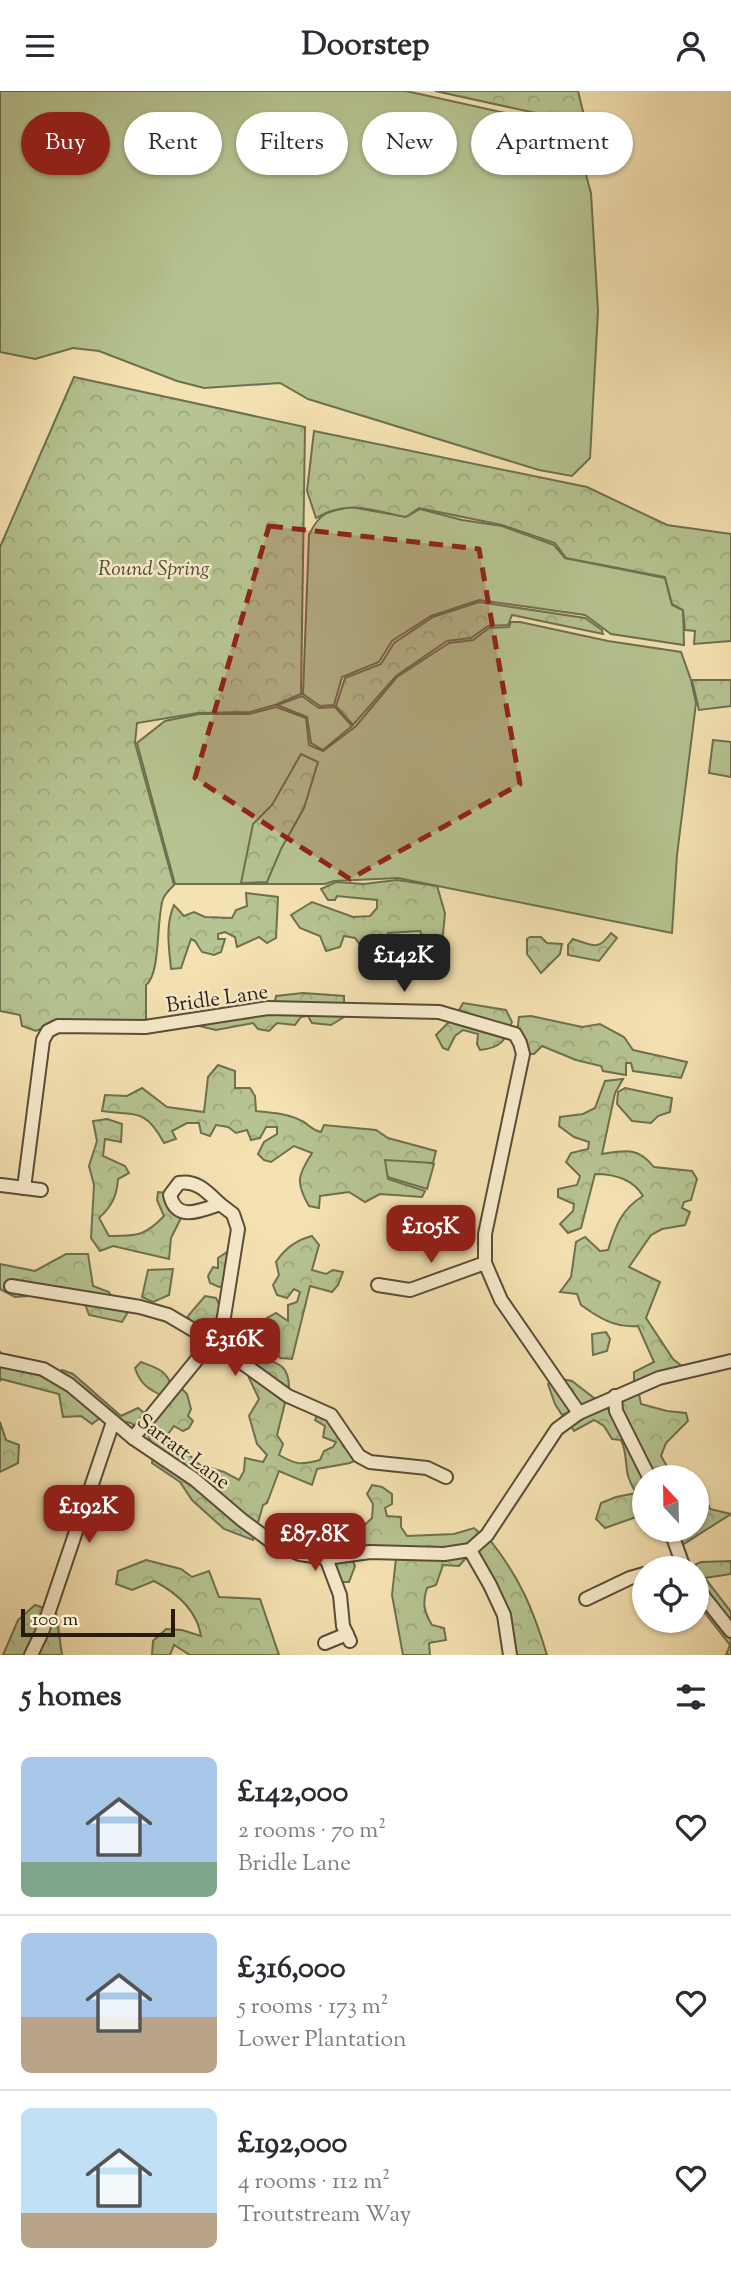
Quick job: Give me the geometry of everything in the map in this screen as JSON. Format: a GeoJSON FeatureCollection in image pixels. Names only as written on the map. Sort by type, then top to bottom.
{"type":"FeatureCollection","features":[{"type":"Feature","properties":{"kind":"street","name":"Bridle Lane"},"geometry":{"type":"LineString","coordinates":[[24,1188],[43,1040],[48,1031],[58,1026],[145,1027],[268,1008],[439,1012],[515,1034],[523,1054],[485,1234],[485,1263],[501,1300],[579,1413]]}},
{"type":"Feature","properties":{"kind":"street"},"geometry":{"type":"LineString","coordinates":[[1,1185],[41,1190]]}},
{"type":"Feature","properties":{"kind":"street"},"geometry":{"type":"LineString","coordinates":[[133,1438],[212,1341],[223,1323],[238,1229],[233,1215],[220,1204]]}},
{"type":"Feature","properties":{"kind":"street"},"geometry":{"type":"LineString","coordinates":[[378,1285],[410,1290],[485,1263]]}},
{"type":"Feature","properties":{"kind":"street"},"geometry":{"type":"LineString","coordinates":[[11,1286],[140,1307],[168,1315],[212,1341],[288,1396],[331,1415],[359,1456],[370,1462],[409,1465],[438,1477]]}},
{"type":"Feature","properties":{"kind":"street","name":"Sarratt Lane"},"geometry":{"type":"LineString","coordinates":[[0,1360],[43,1369],[70,1385],[133,1438],[194,1479],[242,1520],[274,1543],[300,1554],[326,1558],[370,1552],[444,1554],[470,1550]]}},
{"type":"Feature","properties":{"kind":"street"},"geometry":{"type":"LineString","coordinates":[[510,1655],[500,1630],[504,1615],[491,1585],[470,1550],[487,1535],[557,1429],[579,1413],[659,1378],[731,1361]]}},
{"type":"Feature","properties":{"kind":"street"},"geometry":{"type":"LineString","coordinates":[[615,1396],[616,1411],[643,1465]]}},
{"type":"Feature","properties":{"kind":"street"},"geometry":{"type":"LineString","coordinates":[[31,1655],[46,1622],[113,1422]]}},
{"type":"Feature","properties":{"kind":"street"},"geometry":{"type":"LineString","coordinates":[[325,1643],[348,1638],[340,1595],[326,1558]]}},
{"type":"Feature","properties":{"kind":"street"},"geometry":{"type":"LineString","coordinates":[[585,1601],[632,1577]]}},
{"type":"Feature","properties":{"kind":"street"},"geometry":{"type":"LineString","coordinates":[[709,1603],[731,1631]]}},
{"type":"Feature","properties":{"kind":"highlighted area"},"geometry":{"type":"Polygon","coordinates":[[[269,526],[479,549],[520,784],[350,879],[195,778],[269,526]]]}},
{"type":"Feature","properties":{"kind":"green space"},"geometry":{"type":"Polygon","coordinates":[[[0,91],[406,91],[501,112],[471,112],[471,175],[586,175],[591,193],[598,311],[590,458],[572,476],[539,470],[308,399],[280,383],[204,388],[177,381],[99,351],[73,348],[35,359],[0,352],[0,91]]]}},
{"type":"Feature","properties":{"kind":"green space"},"geometry":{"type":"Polygon","coordinates":[[[435,91],[578,91],[583,112],[531,112],[435,91]]]}},
{"type":"Feature","properties":{"kind":"green space","name":"Round Spring"},"geometry":{"type":"Polygon","coordinates":[[[74,377],[305,427],[301,694],[250,712],[198,713],[137,723],[135,743],[174,885],[164,897],[161,908],[154,970],[146,985],[146,1022],[45,1027],[36,1031],[22,1026],[20,1015],[0,1011],[0,547],[74,377]]]}},
{"type":"Feature","properties":{"kind":"green space"},"geometry":{"type":"Polygon","coordinates":[[[314,431],[587,487],[667,525],[731,534],[731,641],[694,644],[695,631],[685,630],[683,610],[672,604],[665,577],[566,558],[555,543],[502,525],[419,508],[406,517],[349,507],[316,518],[307,491],[314,431]]]}},
{"type":"Feature","properties":{"kind":"green space"},"geometry":{"type":"Polygon","coordinates":[[[351,507],[406,517],[420,509],[462,520],[502,526],[554,545],[565,558],[665,578],[672,605],[683,610],[684,645],[611,634],[585,615],[479,600],[431,616],[392,641],[379,662],[342,677],[334,705],[320,706],[303,694],[309,535],[316,522],[325,514],[351,507]]]}},
{"type":"Feature","properties":{"kind":"green space"},"geometry":{"type":"Polygon","coordinates":[[[479,602],[585,618],[602,630],[603,634],[512,615],[508,625],[488,626],[471,638],[447,641],[396,676],[353,725],[336,706],[345,678],[381,664],[394,643],[433,617],[479,602]]]}},
{"type":"Feature","properties":{"kind":"green space"},"geometry":{"type":"Polygon","coordinates":[[[511,622],[681,652],[696,703],[677,855],[672,933],[398,878],[334,881],[325,884],[175,884],[137,743],[165,721],[199,714],[249,714],[276,707],[306,718],[309,745],[323,751],[356,726],[397,677],[449,643],[473,640],[489,628],[509,627],[511,622]]]}},
{"type":"Feature","properties":{"kind":"green space"},"geometry":{"type":"Polygon","coordinates":[[[692,680],[731,680],[731,706],[699,710],[692,680]]]}},
{"type":"Feature","properties":{"kind":"green space"},"geometry":{"type":"Polygon","coordinates":[[[302,696],[319,708],[335,707],[352,726],[323,750],[311,743],[307,717],[277,705],[302,696]]]}},
{"type":"Feature","properties":{"kind":"green space"},"geometry":{"type":"Polygon","coordinates":[[[713,740],[731,742],[731,777],[709,773],[713,740]]]}},
{"type":"Feature","properties":{"kind":"green space"},"geometry":{"type":"Polygon","coordinates":[[[301,754],[318,762],[304,808],[281,849],[267,882],[241,883],[253,824],[272,805],[301,754]]]}},
{"type":"Feature","properties":{"kind":"green space"},"geometry":{"type":"Polygon","coordinates":[[[397,880],[437,886],[445,913],[441,956],[434,957],[428,951],[420,931],[388,933],[389,957],[375,957],[372,944],[361,946],[355,938],[344,936],[340,947],[326,951],[320,936],[300,928],[291,915],[312,902],[353,917],[370,916],[377,908],[377,900],[337,896],[335,900],[328,900],[321,889],[336,882],[364,884],[397,880]]]}},
{"type":"Feature","properties":{"kind":"green space"},"geometry":{"type":"Polygon","coordinates":[[[246,893],[278,897],[276,938],[267,943],[259,937],[237,947],[235,937],[225,932],[218,934],[218,939],[225,939],[221,952],[214,955],[202,952],[191,939],[181,968],[171,969],[169,929],[174,905],[184,916],[194,912],[205,917],[232,918],[236,910],[247,906],[246,893]]]}},
{"type":"Feature","properties":{"kind":"green space"},"geometry":{"type":"Polygon","coordinates":[[[611,933],[617,938],[599,961],[568,955],[568,945],[573,939],[598,945],[611,933]]]}},
{"type":"Feature","properties":{"kind":"green space"},"geometry":{"type":"Polygon","coordinates":[[[541,937],[547,943],[562,944],[560,954],[541,973],[527,954],[527,939],[541,937]]]}},
{"type":"Feature","properties":{"kind":"green space"},"geometry":{"type":"Polygon","coordinates":[[[303,993],[344,996],[344,1017],[331,1025],[312,1023],[308,1016],[301,1017],[295,1025],[277,1023],[269,1031],[258,1029],[253,1023],[216,1030],[199,1026],[210,1014],[273,1012],[276,996],[303,993]]]}},
{"type":"Feature","properties":{"kind":"green space"},"geometry":{"type":"Polygon","coordinates":[[[463,1003],[506,1010],[512,1022],[498,1045],[480,1050],[477,1044],[478,1034],[463,1030],[455,1036],[448,1050],[443,1048],[436,1035],[457,1014],[463,1003]]]}},
{"type":"Feature","properties":{"kind":"green space"},"geometry":{"type":"Polygon","coordinates":[[[531,1016],[582,1027],[600,1024],[624,1037],[633,1050],[687,1062],[681,1078],[633,1071],[631,1063],[626,1063],[626,1075],[603,1071],[601,1066],[576,1060],[542,1046],[534,1054],[529,1054],[517,1032],[519,1017],[531,1016]]]}},
{"type":"Feature","properties":{"kind":"green space"},"geometry":{"type":"Polygon","coordinates":[[[218,1065],[235,1071],[235,1088],[250,1088],[255,1096],[256,1111],[291,1116],[321,1132],[324,1125],[376,1130],[388,1138],[436,1151],[433,1163],[385,1160],[388,1179],[425,1191],[422,1197],[380,1194],[365,1202],[349,1192],[320,1196],[319,1208],[309,1206],[300,1179],[312,1153],[294,1146],[271,1162],[258,1154],[264,1142],[277,1134],[277,1127],[266,1127],[260,1138],[251,1140],[247,1130],[236,1133],[228,1127],[216,1125],[210,1136],[201,1133],[199,1123],[187,1123],[172,1131],[176,1139],[164,1143],[145,1119],[132,1114],[102,1111],[105,1095],[127,1096],[142,1088],[167,1107],[204,1112],[208,1077],[218,1065]]]}},
{"type":"Feature","properties":{"kind":"green space"},"geometry":{"type":"Polygon","coordinates":[[[623,1079],[615,1093],[602,1154],[631,1151],[642,1156],[654,1167],[692,1171],[697,1179],[691,1200],[684,1202],[682,1208],[690,1212],[685,1225],[662,1229],[651,1235],[629,1267],[660,1282],[646,1318],[673,1359],[683,1367],[634,1382],[634,1372],[654,1362],[638,1326],[608,1321],[581,1305],[577,1294],[560,1292],[571,1277],[576,1242],[585,1237],[600,1251],[608,1250],[624,1213],[643,1196],[634,1185],[622,1179],[595,1174],[581,1228],[568,1233],[560,1224],[573,1211],[574,1204],[558,1197],[558,1189],[577,1185],[580,1176],[566,1162],[571,1153],[588,1149],[589,1142],[574,1137],[559,1126],[560,1117],[583,1114],[595,1108],[605,1081],[623,1079]]]}},
{"type":"Feature","properties":{"kind":"green space"},"geometry":{"type":"Polygon","coordinates":[[[625,1088],[672,1098],[670,1112],[658,1116],[651,1123],[632,1121],[617,1104],[618,1092],[625,1088]]]}},
{"type":"Feature","properties":{"kind":"green space"},"geometry":{"type":"Polygon","coordinates":[[[107,1119],[122,1124],[121,1142],[105,1139],[103,1156],[125,1166],[129,1173],[118,1179],[113,1200],[99,1218],[109,1236],[145,1232],[164,1216],[157,1200],[158,1192],[168,1193],[182,1216],[171,1238],[169,1259],[113,1246],[100,1251],[91,1238],[94,1185],[89,1166],[97,1141],[93,1121],[107,1119]]]}},
{"type":"Feature","properties":{"kind":"green space"},"geometry":{"type":"Polygon","coordinates":[[[385,1152],[434,1164],[427,1189],[378,1174],[385,1152]]]}},
{"type":"Feature","properties":{"kind":"green space"},"geometry":{"type":"Polygon","coordinates":[[[312,1236],[319,1245],[312,1270],[326,1274],[333,1270],[343,1272],[332,1292],[310,1286],[292,1359],[280,1358],[272,1341],[267,1318],[276,1313],[288,1321],[288,1305],[297,1302],[300,1292],[294,1289],[287,1298],[277,1295],[273,1285],[279,1275],[276,1262],[291,1245],[312,1236]]]}},
{"type":"Feature","properties":{"kind":"green space"},"geometry":{"type":"Polygon","coordinates":[[[230,1250],[227,1285],[219,1287],[210,1283],[208,1276],[213,1267],[218,1268],[218,1258],[230,1250]]]}},
{"type":"Feature","properties":{"kind":"green space"},"geometry":{"type":"Polygon","coordinates":[[[66,1254],[88,1254],[93,1286],[109,1292],[117,1306],[130,1309],[122,1322],[89,1315],[84,1301],[43,1295],[15,1297],[0,1289],[0,1264],[35,1271],[66,1254]]]}},
{"type":"Feature","properties":{"kind":"green space"},"geometry":{"type":"Polygon","coordinates":[[[173,1269],[169,1295],[153,1302],[142,1297],[148,1270],[173,1269]]]}},
{"type":"Feature","properties":{"kind":"green space"},"geometry":{"type":"Polygon","coordinates":[[[205,1296],[216,1298],[220,1306],[214,1326],[202,1330],[190,1323],[188,1316],[205,1296]]]}},
{"type":"Feature","properties":{"kind":"green space"},"geometry":{"type":"Polygon","coordinates":[[[606,1332],[610,1339],[607,1351],[593,1355],[592,1334],[606,1332]]]}},
{"type":"Feature","properties":{"kind":"green space"},"geometry":{"type":"Polygon","coordinates":[[[0,1351],[3,1363],[32,1371],[62,1386],[62,1370],[73,1374],[121,1416],[138,1408],[148,1416],[137,1428],[131,1423],[101,1417],[92,1424],[81,1416],[63,1417],[59,1394],[1,1379],[0,1381],[0,1351]]]}},
{"type":"Feature","properties":{"kind":"green space"},"geometry":{"type":"Polygon","coordinates":[[[254,1355],[279,1365],[288,1379],[289,1388],[280,1394],[286,1399],[277,1435],[283,1444],[279,1455],[295,1462],[308,1463],[320,1460],[324,1451],[333,1447],[336,1442],[323,1437],[325,1426],[315,1420],[319,1411],[346,1441],[343,1446],[353,1451],[358,1459],[317,1469],[312,1485],[279,1471],[267,1503],[263,1505],[253,1540],[224,1529],[192,1500],[180,1482],[152,1463],[154,1448],[145,1429],[180,1387],[187,1394],[191,1409],[188,1416],[193,1421],[189,1428],[183,1431],[174,1426],[165,1438],[168,1447],[178,1453],[186,1452],[200,1465],[239,1480],[244,1471],[245,1458],[263,1462],[267,1455],[257,1444],[249,1416],[259,1399],[249,1378],[247,1363],[254,1355]]]}},
{"type":"Feature","properties":{"kind":"green space"},"geometry":{"type":"Polygon","coordinates":[[[141,1362],[157,1368],[167,1377],[172,1388],[164,1396],[143,1383],[135,1368],[141,1362]]]}},
{"type":"Feature","properties":{"kind":"green space"},"geometry":{"type":"Polygon","coordinates":[[[556,1378],[572,1381],[612,1412],[622,1396],[638,1389],[641,1404],[686,1413],[688,1421],[666,1443],[661,1456],[666,1465],[632,1465],[632,1484],[621,1440],[612,1439],[604,1426],[594,1420],[574,1431],[570,1425],[580,1408],[562,1415],[548,1384],[556,1378]]]}},
{"type":"Feature","properties":{"kind":"green space"},"geometry":{"type":"Polygon","coordinates":[[[0,1422],[6,1440],[19,1445],[18,1463],[0,1472],[0,1422]]]}},
{"type":"Feature","properties":{"kind":"green space"},"geometry":{"type":"Polygon","coordinates":[[[372,1485],[382,1487],[392,1494],[392,1504],[385,1508],[387,1516],[401,1517],[401,1527],[407,1536],[454,1534],[474,1528],[481,1534],[474,1541],[451,1550],[454,1555],[466,1558],[459,1566],[443,1565],[436,1585],[427,1588],[424,1603],[427,1616],[432,1625],[444,1628],[446,1640],[429,1643],[430,1655],[403,1655],[392,1595],[396,1558],[350,1554],[355,1566],[349,1582],[341,1582],[332,1562],[288,1544],[295,1525],[303,1521],[331,1538],[345,1538],[353,1534],[372,1518],[373,1504],[367,1494],[372,1485]]]}},
{"type":"Feature","properties":{"kind":"green space"},"geometry":{"type":"Polygon","coordinates":[[[632,1494],[632,1519],[605,1528],[596,1519],[601,1503],[632,1494]]]}},
{"type":"Feature","properties":{"kind":"green space"},"geometry":{"type":"Polygon","coordinates":[[[709,1506],[710,1509],[731,1514],[709,1528],[709,1506]]]}},
{"type":"Feature","properties":{"kind":"green space"},"geometry":{"type":"Polygon","coordinates":[[[490,1540],[524,1594],[547,1655],[513,1655],[476,1550],[490,1540]]]}},
{"type":"Feature","properties":{"kind":"green space"},"geometry":{"type":"Polygon","coordinates":[[[146,1560],[181,1569],[192,1577],[209,1571],[219,1597],[260,1599],[279,1655],[190,1655],[174,1645],[170,1655],[152,1655],[153,1641],[166,1629],[182,1630],[201,1636],[195,1619],[185,1604],[154,1581],[132,1590],[116,1584],[118,1571],[146,1560]]]}},
{"type":"Feature","properties":{"kind":"green space"},"geometry":{"type":"Polygon","coordinates":[[[731,1561],[731,1574],[709,1577],[709,1562],[731,1561]]]}},
{"type":"Feature","properties":{"kind":"green space"},"geometry":{"type":"Polygon","coordinates":[[[709,1583],[731,1612],[731,1655],[726,1655],[730,1645],[709,1618],[709,1583]]]}},
{"type":"Feature","properties":{"kind":"green space"},"geometry":{"type":"Polygon","coordinates":[[[35,1605],[56,1612],[62,1655],[3,1655],[18,1620],[35,1605]]]}}]}
